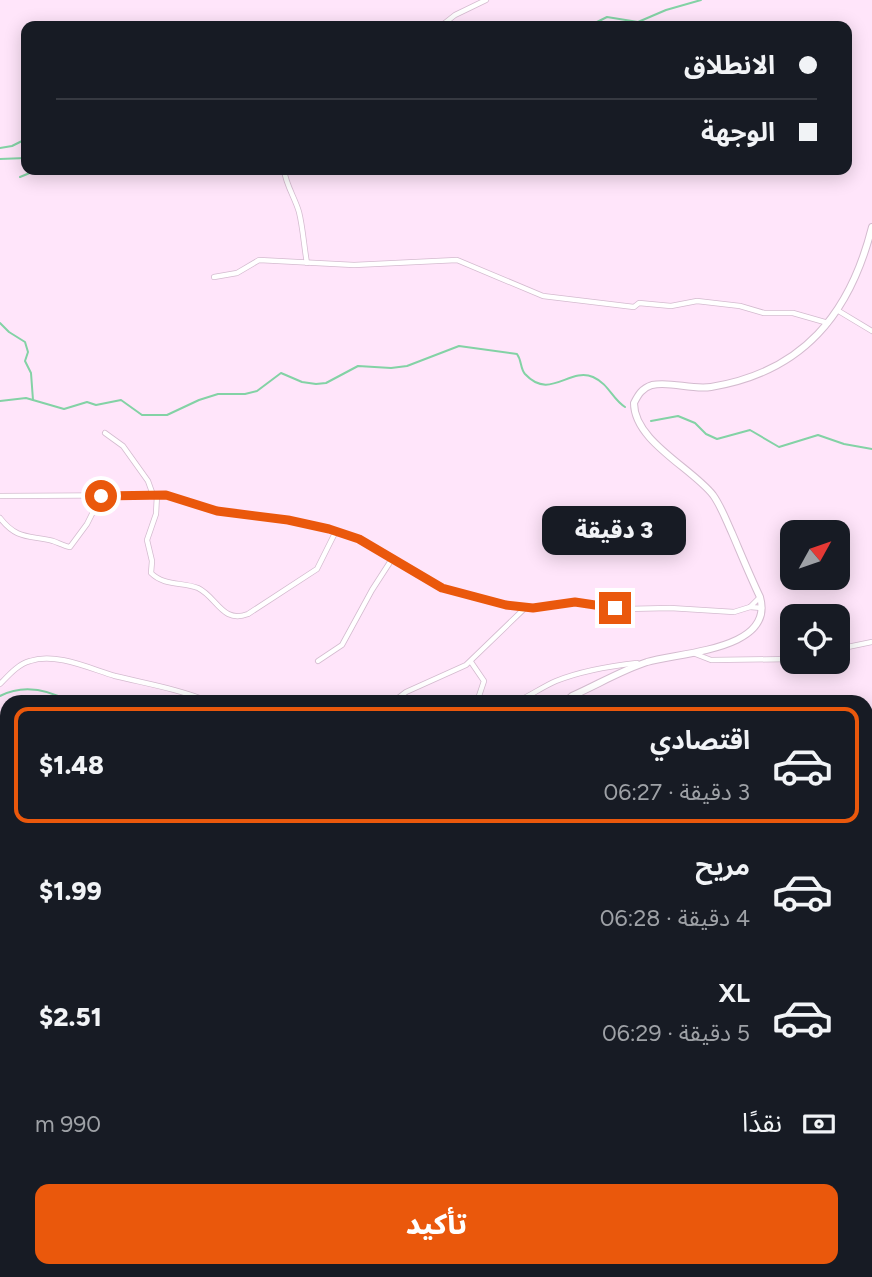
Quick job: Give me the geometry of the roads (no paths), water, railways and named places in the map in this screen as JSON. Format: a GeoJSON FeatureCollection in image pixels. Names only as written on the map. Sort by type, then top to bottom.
{"type":"FeatureCollection","features":[{"type":"Feature","properties":{"kind":"street"},"geometry":{"type":"LineString","coordinates":[[447,21],[486,0]]}},
{"type":"Feature","properties":{"kind":"street"},"geometry":{"type":"LineString","coordinates":[[285,175],[300,213],[307,263]]}},
{"type":"Feature","properties":{"kind":"street"},"geometry":{"type":"LineString","coordinates":[[529,695],[553,682],[572,676],[615,665],[646,663],[720,646],[748,634],[760,622],[763,608],[760,597],[714,496],[657,444],[636,418],[634,403],[640,393],[654,385],[706,387],[731,383],[767,370],[805,348],[820,334],[836,310],[862,260],[872,227]]}},
{"type":"Feature","properties":{"kind":"street"},"geometry":{"type":"LineString","coordinates":[[214,276],[240,272],[259,260],[354,265],[457,260],[543,296],[634,307],[639,303],[671,306],[697,301],[740,306],[764,313],[793,313],[828,323]]}},
{"type":"Feature","properties":{"kind":"street"},"geometry":{"type":"LineString","coordinates":[[836,310],[872,331]]}},
{"type":"Feature","properties":{"kind":"street"},"geometry":{"type":"LineString","coordinates":[[105,433],[123,446],[155,495],[156,514],[147,540],[152,561],[151,573],[163,581],[198,588],[212,599],[220,610],[235,617],[248,614],[317,569],[336,531]]}},
{"type":"Feature","properties":{"kind":"street"},"geometry":{"type":"LineString","coordinates":[[0,496],[155,495],[174,497],[217,511],[288,520],[359,539],[442,588],[525,608],[575,602],[626,609],[670,608],[734,612],[750,607],[763,608]]}},
{"type":"Feature","properties":{"kind":"street"},"geometry":{"type":"LineString","coordinates":[[0,517],[12,531],[19,534],[70,547],[88,524],[101,496]]}},
{"type":"Feature","properties":{"kind":"street"},"geometry":{"type":"LineString","coordinates":[[318,661],[342,645],[392,559]]}},
{"type":"Feature","properties":{"kind":"street"},"geometry":{"type":"LineString","coordinates":[[750,607],[760,597]]}},
{"type":"Feature","properties":{"kind":"street"},"geometry":{"type":"LineString","coordinates":[[402,695],[471,662],[525,608]]}},
{"type":"Feature","properties":{"kind":"street"},"geometry":{"type":"LineString","coordinates":[[850,647],[872,642]]}},
{"type":"Feature","properties":{"kind":"street"},"geometry":{"type":"LineString","coordinates":[[692,652],[711,660],[780,659]]}},
{"type":"Feature","properties":{"kind":"street"},"geometry":{"type":"LineString","coordinates":[[0,684],[31,660],[66,661],[190,695]]}},
{"type":"Feature","properties":{"kind":"street"},"geometry":{"type":"LineString","coordinates":[[471,662],[484,681],[479,695]]}},
{"type":"Feature","properties":{"kind":"street"},"geometry":{"type":"LineString","coordinates":[[574,695],[646,663]]}},
{"type":"Feature","properties":{"kind":"waterway"},"geometry":{"type":"LineString","coordinates":[[640,21],[701,0]]}},
{"type":"Feature","properties":{"kind":"waterway"},"geometry":{"type":"LineString","coordinates":[[599,21],[607,17],[632,21]]}},
{"type":"Feature","properties":{"kind":"waterway"},"geometry":{"type":"LineString","coordinates":[[0,148],[21,142]]}},
{"type":"Feature","properties":{"kind":"waterway"},"geometry":{"type":"LineString","coordinates":[[0,159],[21,158]]}},
{"type":"Feature","properties":{"kind":"waterway"},"geometry":{"type":"LineString","coordinates":[[20,177],[25,175]]}},
{"type":"Feature","properties":{"kind":"waterway"},"geometry":{"type":"LineString","coordinates":[[0,323],[25,342],[28,352],[25,361],[31,373],[33,400]]}},
{"type":"Feature","properties":{"kind":"waterway"},"geometry":{"type":"LineString","coordinates":[[0,401],[26,398],[64,409],[87,402],[96,405],[121,400],[142,415],[167,415],[218,394],[257,391],[281,373],[302,382],[326,383],[358,366],[407,366],[459,346],[517,354],[525,374],[543,384],[576,376],[593,377],[625,407]]}},
{"type":"Feature","properties":{"kind":"waterway"},"geometry":{"type":"LineString","coordinates":[[651,421],[678,416],[695,423],[706,434],[717,439],[750,430],[779,447],[818,435],[844,444],[872,449]]}},
{"type":"Feature","properties":{"kind":"waterway"},"geometry":{"type":"LineString","coordinates":[[2,695],[27,689],[56,695]]}}]}
